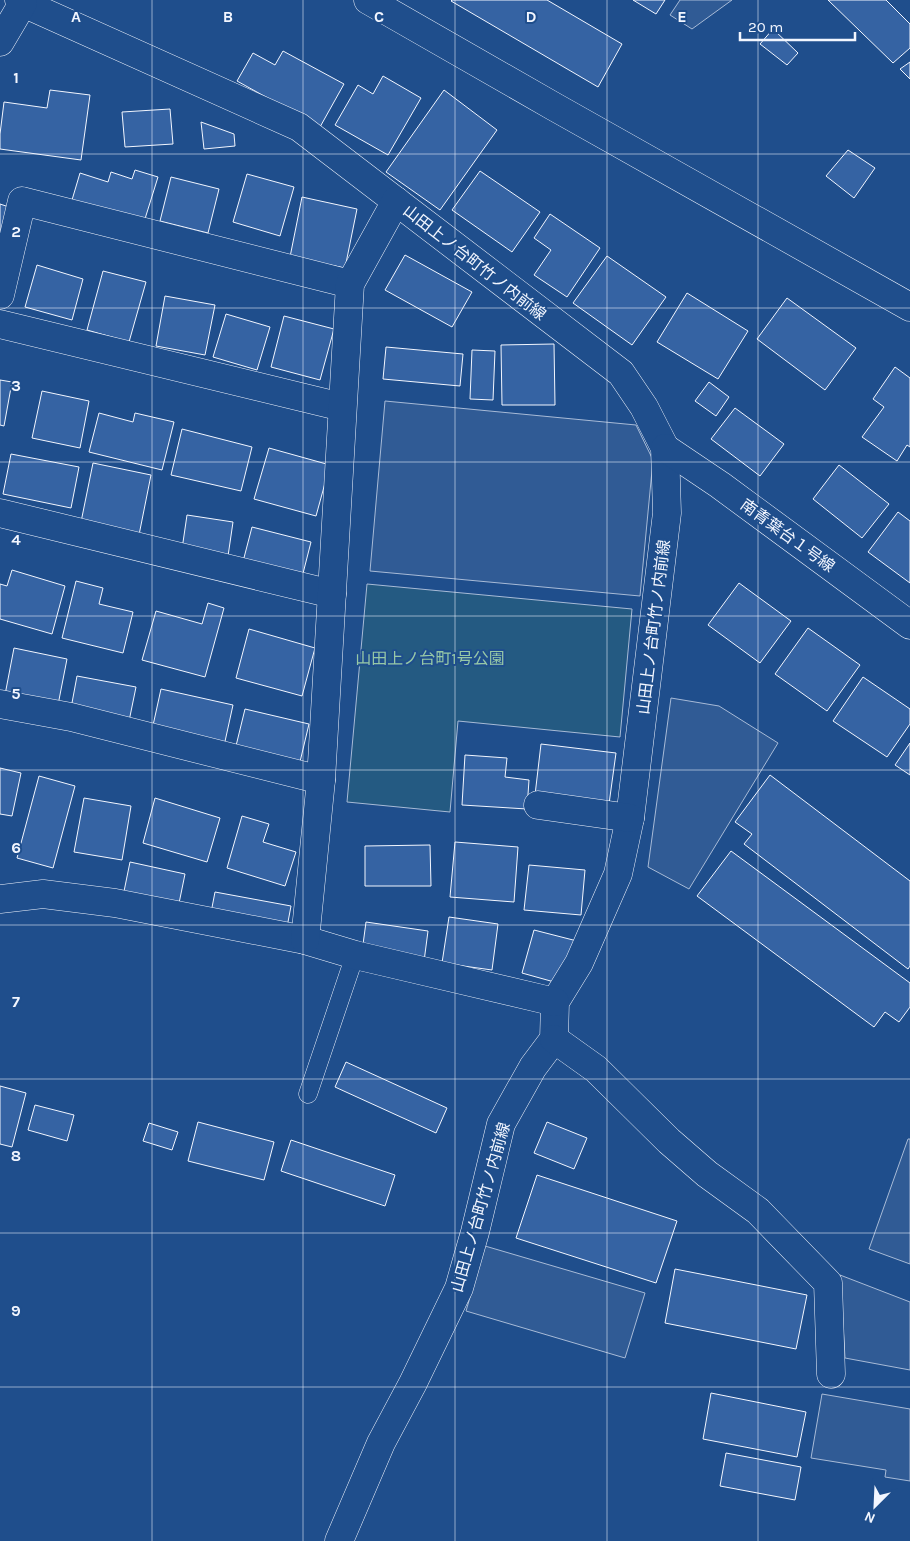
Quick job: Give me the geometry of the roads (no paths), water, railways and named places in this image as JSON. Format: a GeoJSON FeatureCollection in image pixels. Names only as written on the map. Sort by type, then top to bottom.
{"type":"FeatureCollection","features":[{"type":"Feature","properties":{"kind":"street"},"geometry":{"type":"LineString","coordinates":[[368,0],[910,307]]}},
{"type":"Feature","properties":{"kind":"street"},"geometry":{"type":"LineString","coordinates":[[0,42],[21,2]]}},
{"type":"Feature","properties":{"kind":"street","name":"山田上ノ台町竹ノ内前線"},"geometry":{"type":"LineString","coordinates":[[21,2],[299,127],[621,373],[644,407],[665,448],[667,513],[630,818],[618,874],[579,963],[555,1002]]}},
{"type":"Feature","properties":{"kind":"street"},"geometry":{"type":"LineString","coordinates":[[0,295],[22,201],[350,284]]}},
{"type":"Feature","properties":{"kind":"street"},"geometry":{"type":"LineString","coordinates":[[305,940],[321,780],[350,284],[396,201]]}},
{"type":"Feature","properties":{"kind":"street"},"geometry":{"type":"LineString","coordinates":[[0,324],[342,407]]}},
{"type":"Feature","properties":{"kind":"street","name":"南青葉台１号線"},"geometry":{"type":"LineString","coordinates":[[665,448],[720,485],[910,625]]}},
{"type":"Feature","properties":{"kind":"street"},"geometry":{"type":"LineString","coordinates":[[0,513],[332,594]]}},
{"type":"Feature","properties":{"kind":"street"},"geometry":{"type":"LineString","coordinates":[[0,704],[71,717],[321,780]]}},
{"type":"Feature","properties":{"kind":"street"},"geometry":{"type":"LineString","coordinates":[[538,805],[630,818]]}},
{"type":"Feature","properties":{"kind":"street"},"geometry":{"type":"LineString","coordinates":[[0,899],[42,894],[106,902],[305,940],[355,955],[555,1002],[554,1039],[596,1069],[707,1174],[758,1211],[828,1283],[831,1374]]}},
{"type":"Feature","properties":{"kind":"street","name":"山田上ノ台町竹ノ内前線"},"geometry":{"type":"LineString","coordinates":[[339,1541],[381,1443],[413,1383],[459,1288],[475,1232],[501,1124],[534,1067],[554,1039]]}},
{"type":"Feature","properties":{"kind":"lane"},"geometry":{"type":"LineString","coordinates":[[308,1094],[355,955]]}},
{"type":"Feature","properties":{"kind":"park label","name":"山田上ノ台町1号公園"},"geometry":{"type":"Point","coordinates":[430,658]}}]}
